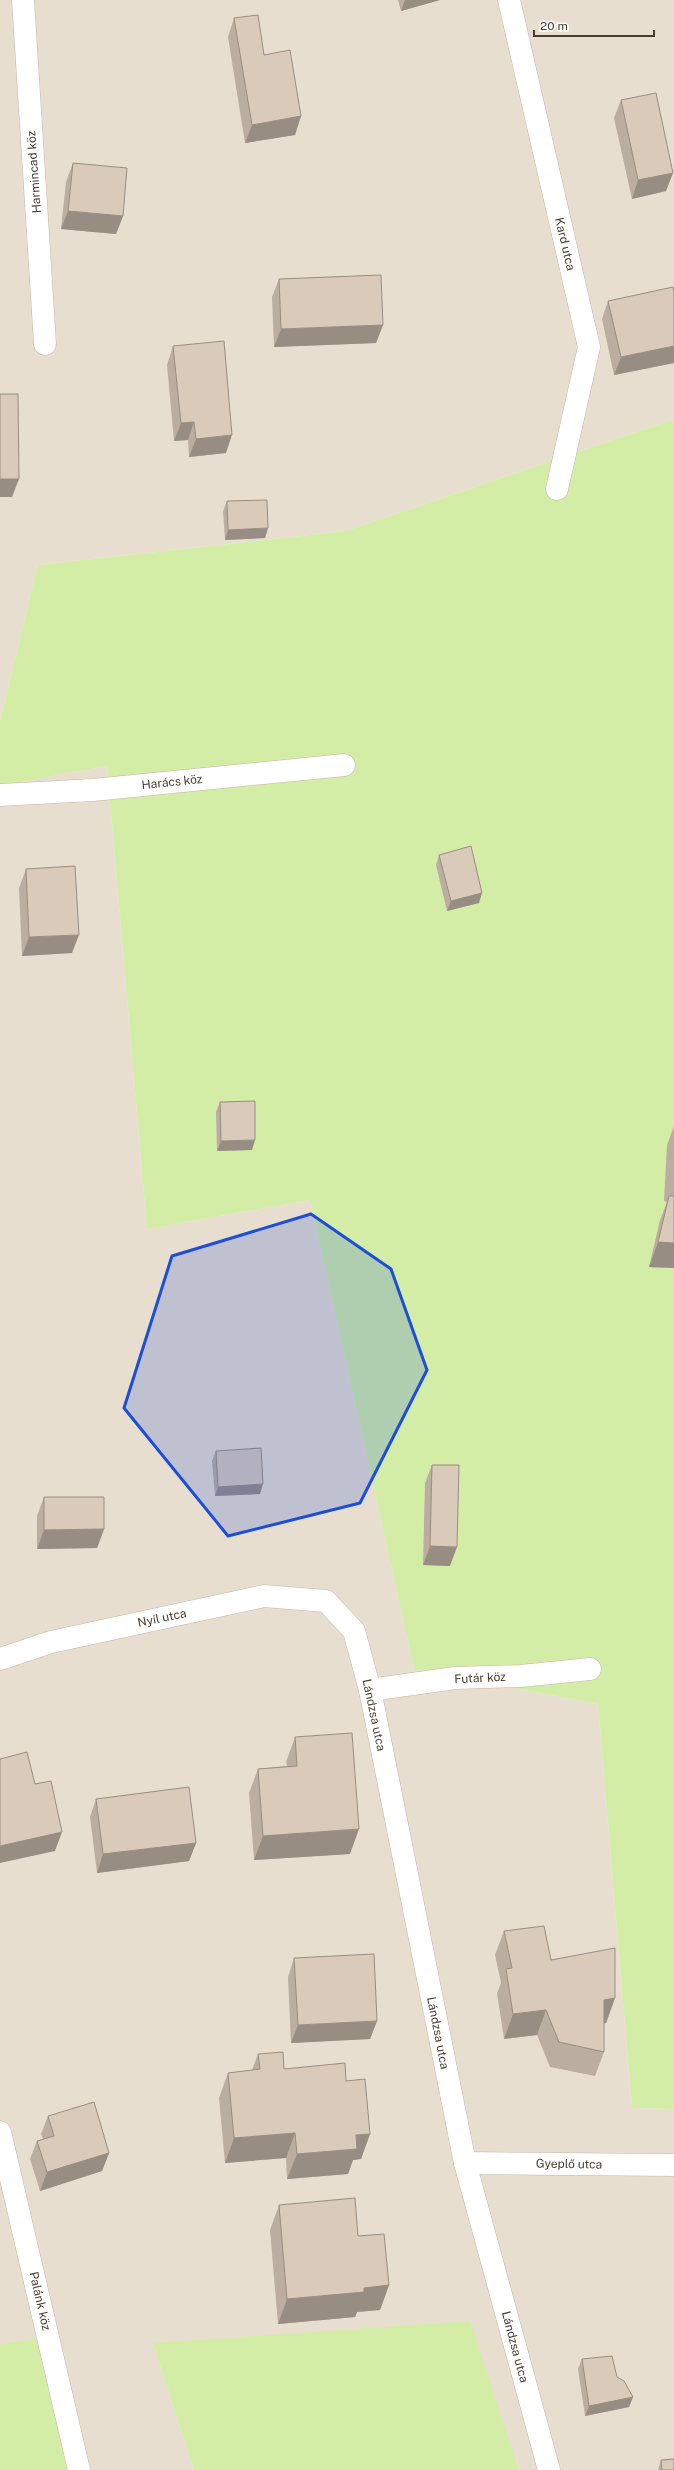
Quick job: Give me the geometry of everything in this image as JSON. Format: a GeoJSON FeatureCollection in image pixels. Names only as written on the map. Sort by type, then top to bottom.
{"type":"FeatureCollection","features":[{"type":"Feature","properties":{"kind":"street","name":"Harmincad köz"},"geometry":{"type":"LineString","coordinates":[[23,0],[45,344]]}},
{"type":"Feature","properties":{"kind":"street","name":"Kard utca"},"geometry":{"type":"LineString","coordinates":[[509,0],[589,348],[557,489]]}},
{"type":"Feature","properties":{"kind":"street","name":"Harács köz"},"geometry":{"type":"LineString","coordinates":[[0,795],[93,790],[344,765]]}},
{"type":"Feature","properties":{"kind":"street","name":"Nyíl utca"},"geometry":{"type":"LineString","coordinates":[[0,1659],[50,1642],[264,1596],[326,1601]]}},
{"type":"Feature","properties":{"kind":"street","name":"Lándzsa utca"},"geometry":{"type":"LineString","coordinates":[[326,1601],[354,1631],[370,1690],[464,2163],[549,2470]]}},
{"type":"Feature","properties":{"kind":"street","name":"Futár köz"},"geometry":{"type":"LineString","coordinates":[[370,1690],[455,1678],[521,1676],[590,1669]]}},
{"type":"Feature","properties":{"kind":"street","name":"Palánk köz"},"geometry":{"type":"LineString","coordinates":[[0,2132],[79,2470]]}},
{"type":"Feature","properties":{"kind":"street","name":"Gyeplő utca"},"geometry":{"type":"LineString","coordinates":[[464,2163],[674,2165]]}},
{"type":"Feature","properties":{"kind":"highlighted area"},"geometry":{"type":"Polygon","coordinates":[[[311,1214],[391,1269],[427,1370],[360,1503],[228,1536],[124,1408],[172,1256],[311,1214]]]}},
{"type":"Feature","properties":{"kind":"shaded area"},"geometry":{"type":"Polygon","coordinates":[[[0,0],[674,0],[674,419],[346,531],[38,565],[0,721],[0,0]]]}},
{"type":"Feature","properties":{"kind":"shaded area"},"geometry":{"type":"Polygon","coordinates":[[[107,766],[147,1229],[310,1200],[414,1669],[598,1704],[632,2108],[674,2109],[674,2470],[519,2470],[516,2460],[153,2343],[194,2470],[70,2470],[0,2344],[0,786],[107,766]]]}},
{"type":"Feature","properties":{"kind":"green space"},"geometry":{"type":"Polygon","coordinates":[[[674,419],[674,2109],[632,2108],[598,1704],[414,1669],[310,1200],[147,1229],[107,766],[0,786],[0,721],[38,565],[346,531],[674,419]]]}},
{"type":"Feature","properties":{"kind":"green space"},"geometry":{"type":"Polygon","coordinates":[[[470,2321],[519,2470],[194,2470],[153,2343],[470,2321]]]}},
{"type":"Feature","properties":{"kind":"green space"},"geometry":{"type":"Polygon","coordinates":[[[39,2339],[70,2470],[0,2470],[0,2344],[39,2339]]]}},
{"type":"Feature","properties":{"kind":"building"},"geometry":{"type":"Polygon","coordinates":[[[258,15],[264,55],[290,50],[301,116],[252,125],[234,18],[258,15]]]}},
{"type":"Feature","properties":{"kind":"building"},"geometry":{"type":"Polygon","coordinates":[[[656,93],[673,173],[638,180],[621,100],[656,93]]]}},
{"type":"Feature","properties":{"kind":"building"},"geometry":{"type":"Polygon","coordinates":[[[73,163],[127,168],[123,216],[68,211],[73,163]]]}},
{"type":"Feature","properties":{"kind":"building"},"geometry":{"type":"Polygon","coordinates":[[[381,275],[383,325],[281,329],[279,279],[381,275]]]}},
{"type":"Feature","properties":{"kind":"building"},"geometry":{"type":"Polygon","coordinates":[[[673,287],[674,346],[621,357],[608,301],[673,287]]]}},
{"type":"Feature","properties":{"kind":"building"},"geometry":{"type":"Polygon","coordinates":[[[224,341],[232,435],[196,439],[194,422],[181,423],[173,346],[224,341]]]}},
{"type":"Feature","properties":{"kind":"building"},"geometry":{"type":"Polygon","coordinates":[[[0,394],[18,394],[19,479],[0,479],[0,394]]]}},
{"type":"Feature","properties":{"kind":"building"},"geometry":{"type":"Polygon","coordinates":[[[267,500],[268,528],[228,530],[227,501],[267,500]]]}},
{"type":"Feature","properties":{"kind":"building"},"geometry":{"type":"Polygon","coordinates":[[[471,846],[482,893],[451,901],[439,855],[471,846]]]}},
{"type":"Feature","properties":{"kind":"building"},"geometry":{"type":"Polygon","coordinates":[[[75,866],[79,935],[29,937],[26,869],[75,866]]]}},
{"type":"Feature","properties":{"kind":"building"},"geometry":{"type":"Polygon","coordinates":[[[255,1101],[255,1140],[221,1141],[220,1102],[255,1101]]]}},
{"type":"Feature","properties":{"kind":"building"},"geometry":{"type":"Polygon","coordinates":[[[669,1196],[674,1196],[674,1243],[658,1242],[669,1196]]]}},
{"type":"Feature","properties":{"kind":"building"},"geometry":{"type":"Polygon","coordinates":[[[261,1448],[263,1484],[218,1487],[216,1451],[261,1448]]]}},
{"type":"Feature","properties":{"kind":"building"},"geometry":{"type":"Polygon","coordinates":[[[432,1465],[459,1465],[457,1547],[430,1546],[432,1465]]]}},
{"type":"Feature","properties":{"kind":"building"},"geometry":{"type":"Polygon","coordinates":[[[44,1497],[104,1497],[104,1529],[44,1530],[44,1497]]]}},
{"type":"Feature","properties":{"kind":"building"},"geometry":{"type":"Polygon","coordinates":[[[352,1733],[359,1829],[263,1836],[258,1769],[297,1766],[295,1737],[352,1733]]]}},
{"type":"Feature","properties":{"kind":"building"},"geometry":{"type":"Polygon","coordinates":[[[27,1752],[35,1784],[51,1781],[62,1832],[0,1846],[0,1759],[27,1752]]]}},
{"type":"Feature","properties":{"kind":"building"},"geometry":{"type":"Polygon","coordinates":[[[189,1787],[196,1843],[103,1854],[96,1799],[189,1787]]]}},
{"type":"Feature","properties":{"kind":"building"},"geometry":{"type":"Polygon","coordinates":[[[544,1926],[551,1960],[615,1948],[615,1998],[604,2000],[604,2052],[559,2042],[546,2010],[513,2014],[506,1969],[512,1968],[504,1931],[544,1926]]]}},
{"type":"Feature","properties":{"kind":"building"},"geometry":{"type":"Polygon","coordinates":[[[374,1954],[377,2021],[298,2025],[294,1958],[374,1954]]]}},
{"type":"Feature","properties":{"kind":"building"},"geometry":{"type":"Polygon","coordinates":[[[283,2052],[284,2069],[345,2063],[346,2081],[365,2079],[370,2134],[356,2135],[357,2149],[297,2154],[295,2133],[234,2138],[228,2073],[260,2069],[258,2054],[283,2052]]]}},
{"type":"Feature","properties":{"kind":"building"},"geometry":{"type":"Polygon","coordinates":[[[94,2102],[109,2153],[47,2172],[37,2141],[54,2136],[48,2116],[94,2102]]]}},
{"type":"Feature","properties":{"kind":"building"},"geometry":{"type":"Polygon","coordinates":[[[355,2198],[358,2236],[384,2234],[389,2285],[364,2288],[364,2292],[287,2299],[279,2205],[355,2198]]]}},
{"type":"Feature","properties":{"kind":"building"},"geometry":{"type":"Polygon","coordinates":[[[612,2356],[617,2377],[624,2381],[633,2397],[589,2406],[582,2359],[612,2356]]]}},
{"type":"Feature","properties":{"kind":"building"},"geometry":{"type":"Polygon","coordinates":[[[674,2459],[674,2470],[662,2470],[661,2460],[674,2459]]]}}]}
